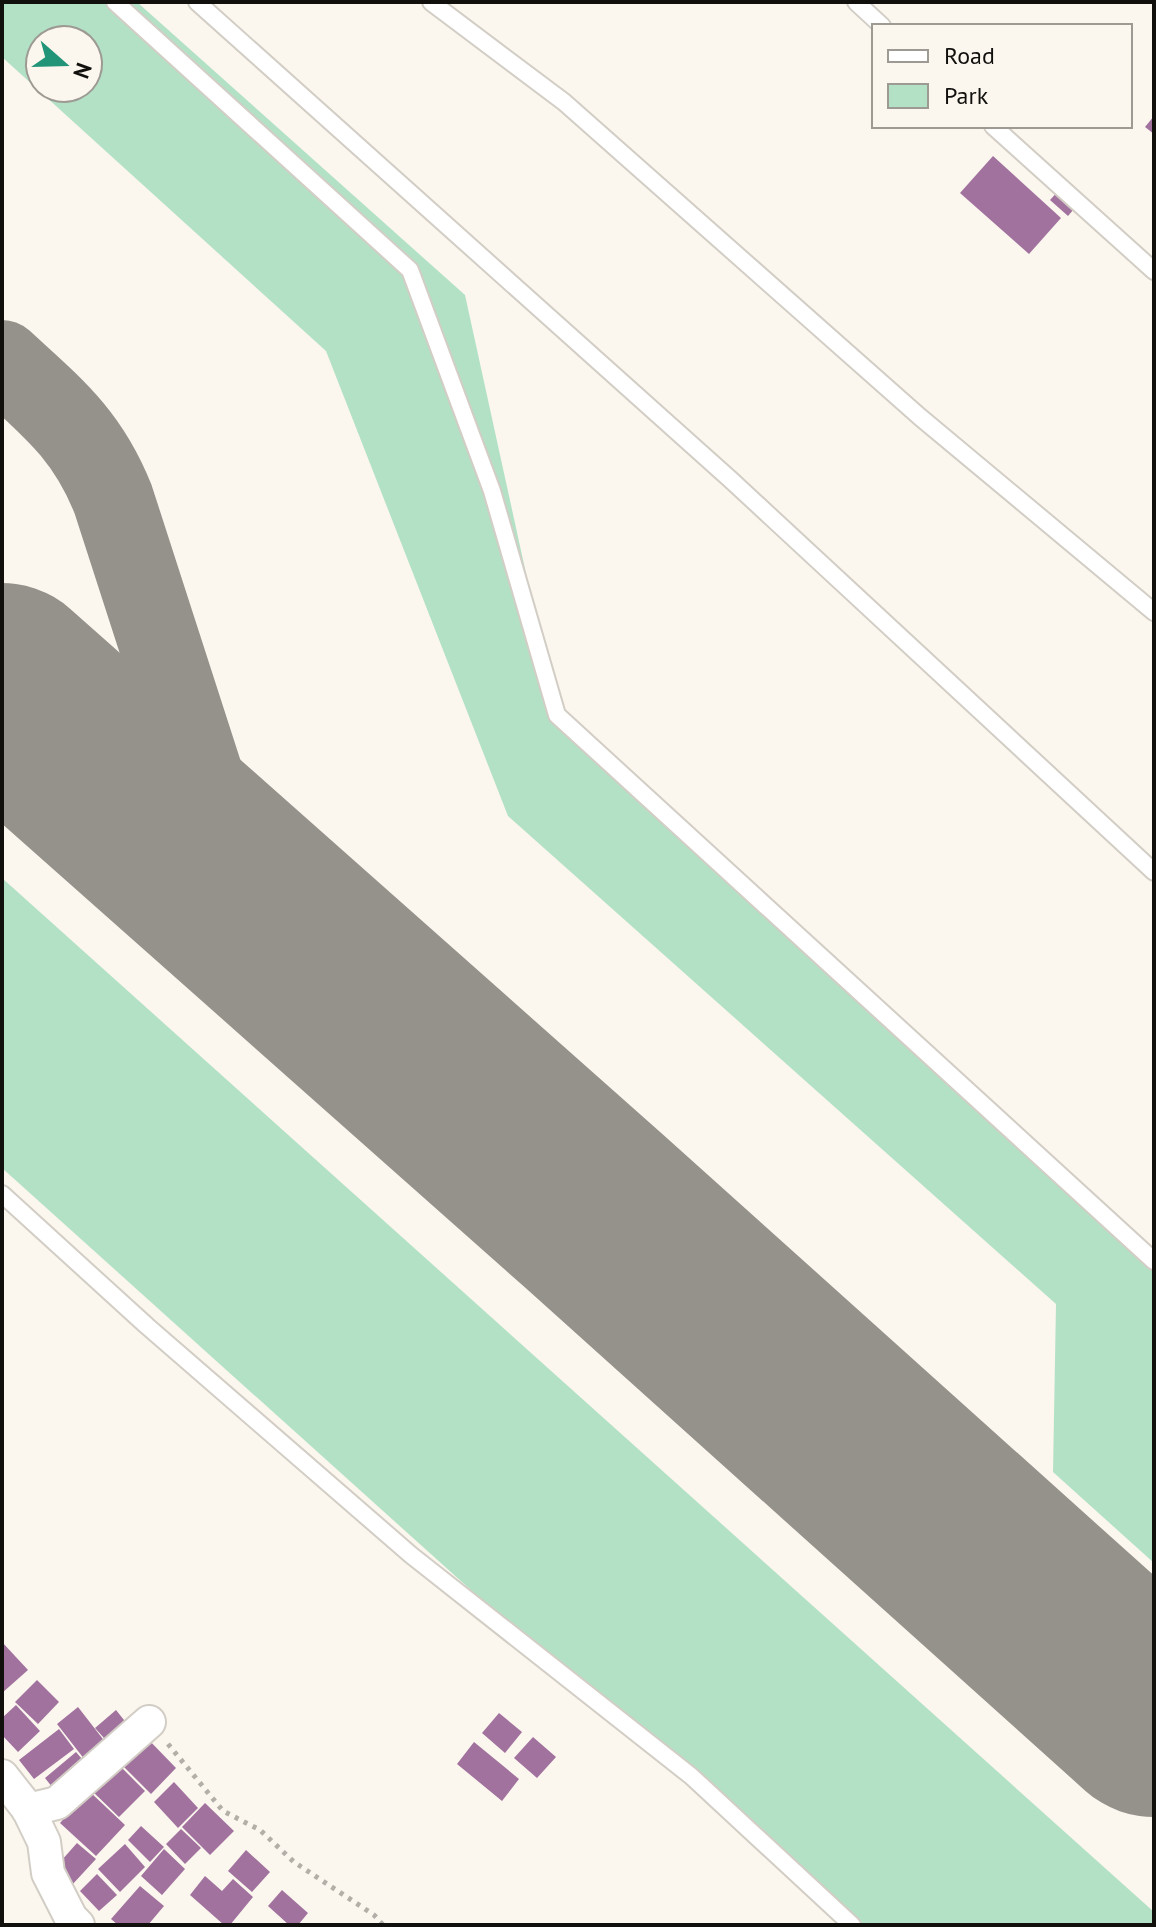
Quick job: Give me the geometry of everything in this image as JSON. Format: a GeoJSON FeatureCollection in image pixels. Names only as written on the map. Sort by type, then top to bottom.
{"type":"FeatureCollection","features":[{"type":"Feature","properties":{"kind":"street"},"geometry":{"type":"LineString","coordinates":[[28,1810],[57,1803],[149,1722]]}},
{"type":"Feature","properties":{"kind":"street"},"geometry":{"type":"LineString","coordinates":[[2,1776],[28,1810],[44,1842],[48,1873],[71,1918],[78,1925]]}},
{"type":"Feature","properties":{"kind":"lane"},"geometry":{"type":"LineString","coordinates":[[115,2],[410,270],[492,491],[557,715],[1154,1261]]}},
{"type":"Feature","properties":{"kind":"lane"},"geometry":{"type":"LineString","coordinates":[[197,2],[742,490],[1154,872]]}},
{"type":"Feature","properties":{"kind":"lane"},"geometry":{"type":"LineString","coordinates":[[431,2],[564,102],[920,417],[1154,612]]}},
{"type":"Feature","properties":{"kind":"lane"},"geometry":{"type":"LineString","coordinates":[[856,2],[880,24]]}},
{"type":"Feature","properties":{"kind":"lane"},"geometry":{"type":"LineString","coordinates":[[995,128],[1154,271]]}},
{"type":"Feature","properties":{"kind":"lane"},"geometry":{"type":"LineString","coordinates":[[2,1194],[147,1326],[411,1555],[691,1776],[852,1925]]}},
{"type":"Feature","properties":{"kind":"path"},"geometry":{"type":"LineString","coordinates":[[149,1722],[223,1811],[260,1830],[294,1862],[374,1915],[383,1925]]}},
{"type":"Feature","properties":{"kind":"green space"},"geometry":{"type":"Polygon","coordinates":[[[2,2],[137,2],[465,295],[557,715],[979,1113],[1154,1272],[1154,1563],[1053,1472],[1056,1304],[508,816],[326,351],[54,104],[104,104],[104,24],[24,24],[24,77],[2,57],[2,2]]]}},
{"type":"Feature","properties":{"kind":"green space"},"geometry":{"type":"Polygon","coordinates":[[[2,878],[1154,1912],[1154,1925],[843,1925],[2,1168],[2,878]]]}},
{"type":"Feature","properties":{"kind":"building"},"geometry":{"type":"Polygon","coordinates":[[[1154,116],[1154,134],[1145,127],[1154,116]]]}},
{"type":"Feature","properties":{"kind":"building"},"geometry":{"type":"Polygon","coordinates":[[[993,156],[1061,218],[1029,254],[960,193],[993,156]]]}},
{"type":"Feature","properties":{"kind":"building"},"geometry":{"type":"Polygon","coordinates":[[[1061,188],[1079,203],[1068,216],[1050,200],[1061,188]]]}},
{"type":"Feature","properties":{"kind":"building"},"geometry":{"type":"Polygon","coordinates":[[[2,1642],[28,1670],[2,1693],[2,1642]]]}},
{"type":"Feature","properties":{"kind":"building"},"geometry":{"type":"Polygon","coordinates":[[[37,1680],[59,1702],[38,1724],[15,1702],[37,1680]]]}},
{"type":"Feature","properties":{"kind":"building"},"geometry":{"type":"Polygon","coordinates":[[[16,1705],[40,1731],[18,1752],[2,1735],[2,1718],[16,1705]]]}},
{"type":"Feature","properties":{"kind":"building"},"geometry":{"type":"Polygon","coordinates":[[[78,1707],[106,1743],[85,1760],[57,1724],[78,1707]]]}},
{"type":"Feature","properties":{"kind":"building"},"geometry":{"type":"Polygon","coordinates":[[[116,1710],[132,1730],[112,1747],[95,1728],[116,1710]]]}},
{"type":"Feature","properties":{"kind":"building"},"geometry":{"type":"Polygon","coordinates":[[[499,1713],[522,1732],[505,1753],[482,1733],[499,1713]]]}},
{"type":"Feature","properties":{"kind":"building"},"geometry":{"type":"Polygon","coordinates":[[[59,1729],[74,1749],[34,1779],[19,1760],[59,1729]]]}},
{"type":"Feature","properties":{"kind":"building"},"geometry":{"type":"Polygon","coordinates":[[[144,1735],[176,1768],[151,1794],[118,1761],[144,1735]]]}},
{"type":"Feature","properties":{"kind":"building"},"geometry":{"type":"Polygon","coordinates":[[[533,1737],[556,1757],[537,1778],[514,1758],[533,1737]]]}},
{"type":"Feature","properties":{"kind":"building"},"geometry":{"type":"Polygon","coordinates":[[[474,1742],[519,1779],[502,1801],[457,1764],[474,1742]]]}},
{"type":"Feature","properties":{"kind":"building"},"geometry":{"type":"Polygon","coordinates":[[[76,1752],[88,1766],[60,1797],[45,1778],[76,1752]]]}},
{"type":"Feature","properties":{"kind":"building"},"geometry":{"type":"Polygon","coordinates":[[[116,1762],[145,1791],[119,1817],[90,1789],[116,1762]]]}},
{"type":"Feature","properties":{"kind":"building"},"geometry":{"type":"Polygon","coordinates":[[[174,1782],[198,1808],[178,1828],[154,1802],[174,1782]]]}},
{"type":"Feature","properties":{"kind":"building"},"geometry":{"type":"Polygon","coordinates":[[[89,1791],[125,1825],[96,1856],[60,1823],[89,1791]]]}},
{"type":"Feature","properties":{"kind":"building"},"geometry":{"type":"Polygon","coordinates":[[[205,1803],[234,1831],[210,1855],[182,1827],[205,1803]]]}},
{"type":"Feature","properties":{"kind":"building"},"geometry":{"type":"Polygon","coordinates":[[[141,1826],[164,1847],[150,1862],[128,1840],[141,1826]]]}},
{"type":"Feature","properties":{"kind":"building"},"geometry":{"type":"Polygon","coordinates":[[[181,1829],[201,1848],[185,1864],[166,1844],[181,1829]]]}},
{"type":"Feature","properties":{"kind":"building"},"geometry":{"type":"Polygon","coordinates":[[[77,1843],[96,1859],[71,1886],[53,1870],[77,1843]]]}},
{"type":"Feature","properties":{"kind":"building"},"geometry":{"type":"Polygon","coordinates":[[[125,1844],[145,1867],[120,1892],[98,1869],[125,1844]]]}},
{"type":"Feature","properties":{"kind":"building"},"geometry":{"type":"Polygon","coordinates":[[[164,1849],[185,1869],[162,1895],[141,1876],[164,1849]]]}},
{"type":"Feature","properties":{"kind":"building"},"geometry":{"type":"Polygon","coordinates":[[[246,1850],[270,1872],[252,1892],[228,1871],[246,1850]]]}},
{"type":"Feature","properties":{"kind":"building"},"geometry":{"type":"Polygon","coordinates":[[[97,1874],[117,1895],[99,1911],[80,1891],[97,1874]]]}},
{"type":"Feature","properties":{"kind":"building"},"geometry":{"type":"Polygon","coordinates":[[[205,1876],[222,1891],[233,1879],[253,1897],[230,1925],[224,1925],[190,1895],[205,1876]]]}},
{"type":"Feature","properties":{"kind":"building"},"geometry":{"type":"Polygon","coordinates":[[[140,1886],[164,1906],[148,1925],[118,1925],[111,1919],[140,1886]]]}},
{"type":"Feature","properties":{"kind":"building"},"geometry":{"type":"Polygon","coordinates":[[[282,1890],[308,1913],[298,1925],[289,1925],[268,1906],[282,1890]]]}},
{"type":"Feature","properties":{"kind":"taxiway"},"geometry":{"type":"LineString","coordinates":[[2,361],[66,423],[92,456],[103,476],[228,855],[253,898],[284,936]]}},
{"type":"Feature","properties":{"kind":"runway"},"geometry":{"type":"LineString","coordinates":[[2,686],[594,1211],[1154,1714]]}}]}
